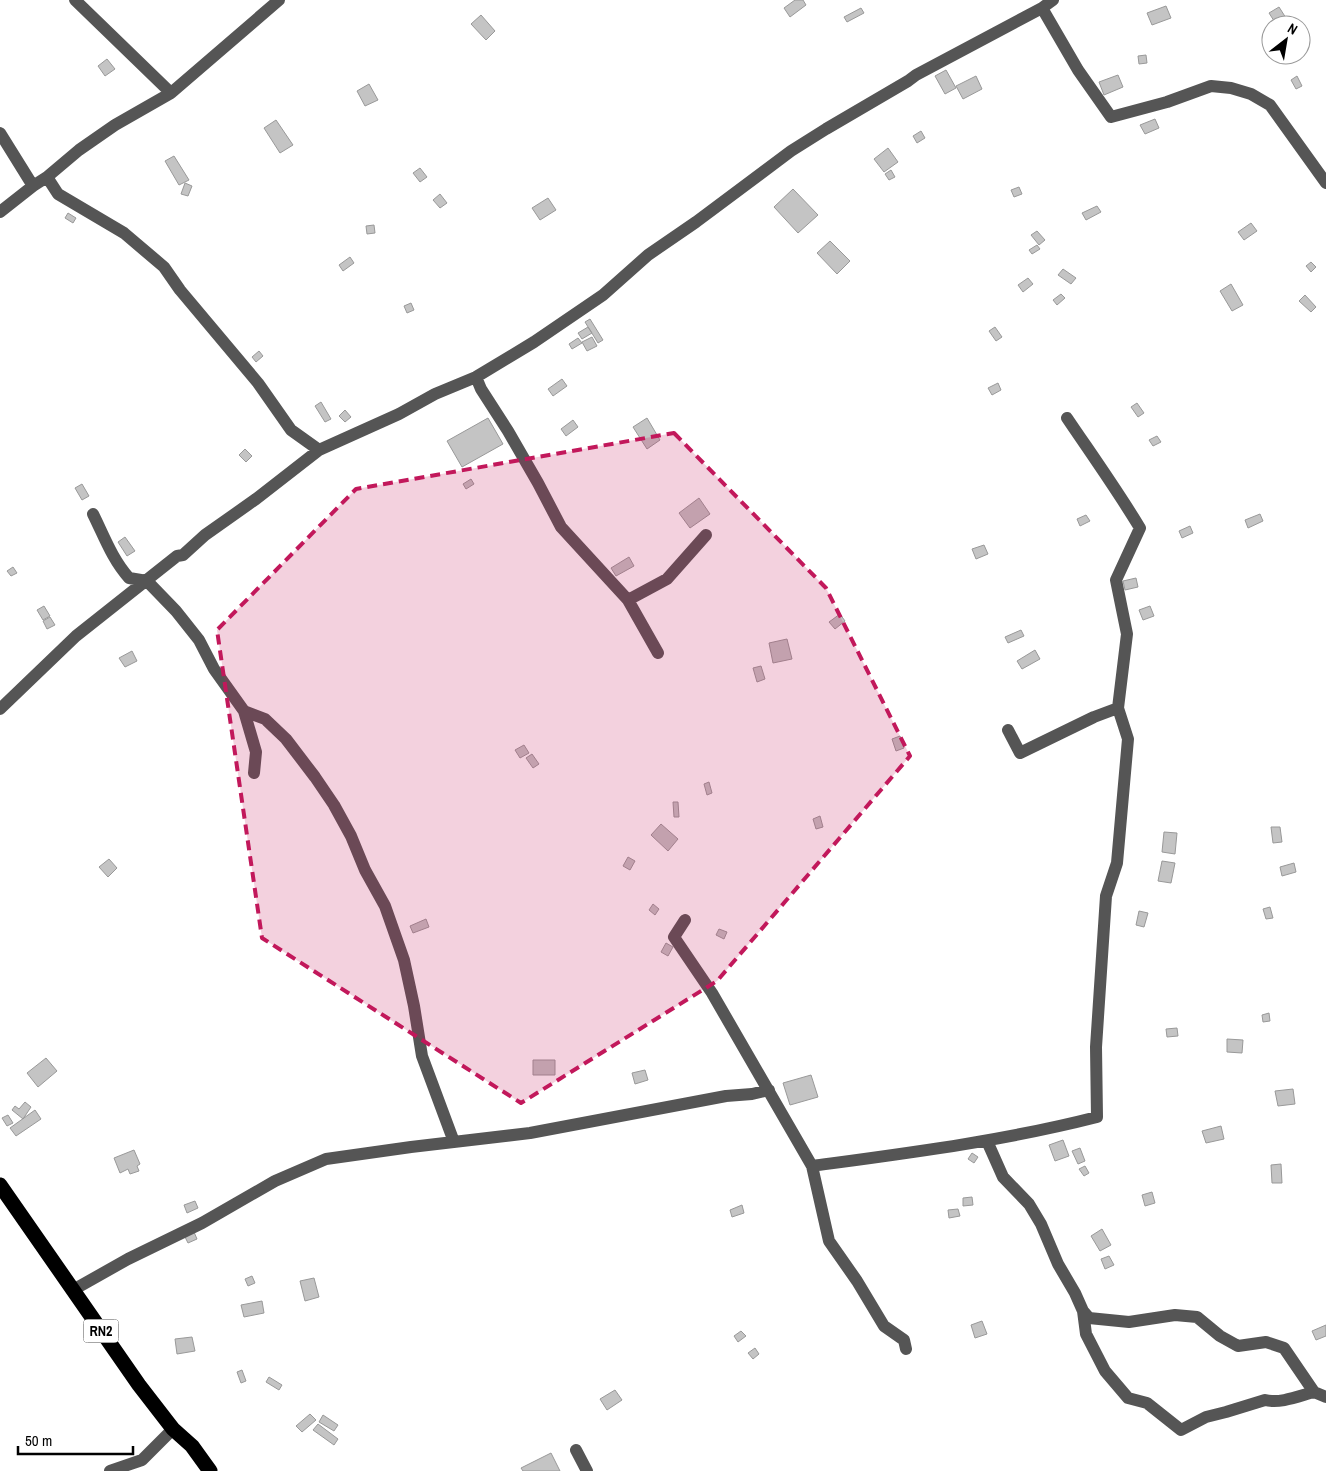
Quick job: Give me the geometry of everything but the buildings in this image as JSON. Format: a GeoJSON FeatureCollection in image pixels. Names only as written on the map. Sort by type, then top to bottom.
{"type":"FeatureCollection","features":[{"type":"Feature","properties":{"kind":"highway","name":"RN2"},"geometry":{"type":"LineString","coordinates":[[0,1185],[139,1385],[173,1429],[192,1446],[210,1471]]}},
{"type":"Feature","properties":{"kind":"street"},"geometry":{"type":"LineString","coordinates":[[76,0],[172,93]]}},
{"type":"Feature","properties":{"kind":"street"},"geometry":{"type":"LineString","coordinates":[[0,212],[79,150],[115,125],[172,93],[279,0]]}},
{"type":"Feature","properties":{"kind":"street"},"geometry":{"type":"LineString","coordinates":[[0,708],[76,636],[177,556],[183,555],[205,535],[256,499],[319,450],[399,414],[435,394],[476,377],[534,342],[602,295],[648,255],[696,222],[791,151],[916,75],[1042,8],[1053,0]]}},
{"type":"Feature","properties":{"kind":"street"},"geometry":{"type":"LineString","coordinates":[[1042,8],[1078,70],[1111,117],[1167,102],[1211,86],[1231,88],[1251,94],[1270,105],[1326,183]]}},
{"type":"Feature","properties":{"kind":"street"},"geometry":{"type":"LineString","coordinates":[[0,133],[33,186]]}},
{"type":"Feature","properties":{"kind":"street"},"geometry":{"type":"LineString","coordinates":[[47,177],[58,194],[124,233],[164,267],[180,290],[258,383],[291,430],[319,450]]}},
{"type":"Feature","properties":{"kind":"street"},"geometry":{"type":"LineString","coordinates":[[476,377],[481,390],[538,483],[561,527],[628,600],[658,653]]}},
{"type":"Feature","properties":{"kind":"street"},"geometry":{"type":"LineString","coordinates":[[812,1166],[946,1148],[1062,1126],[1097,1117],[1096,1047],[1106,896],[1117,864],[1128,739],[1118,708],[1127,634],[1116,580],[1140,528],[1068,418]]}},
{"type":"Feature","properties":{"kind":"street"},"geometry":{"type":"LineString","coordinates":[[93,514],[120,568],[128,578],[147,581],[176,611],[199,640],[214,669],[244,711],[256,752],[254,774]]}},
{"type":"Feature","properties":{"kind":"street"},"geometry":{"type":"LineString","coordinates":[[628,600],[667,579],[706,535]]}},
{"type":"Feature","properties":{"kind":"street"},"geometry":{"type":"LineString","coordinates":[[1008,730],[1020,752],[1094,717],[1118,708]]}},
{"type":"Feature","properties":{"kind":"street"},"geometry":{"type":"LineString","coordinates":[[244,711],[265,719],[286,739],[334,805],[351,836],[365,870],[385,906],[404,960],[422,1056],[454,1142]]}},
{"type":"Feature","properties":{"kind":"street"},"geometry":{"type":"LineString","coordinates":[[685,920],[674,937],[712,994],[812,1166],[830,1241],[884,1326],[904,1340],[906,1349]]}},
{"type":"Feature","properties":{"kind":"street"},"geometry":{"type":"LineString","coordinates":[[73,1290],[128,1259],[202,1223],[275,1181],[326,1159],[530,1133],[726,1096],[752,1094],[769,1090]]}},
{"type":"Feature","properties":{"kind":"street"},"geometry":{"type":"LineString","coordinates":[[987,1140],[1003,1177],[1029,1204],[1041,1224],[1058,1264],[1083,1311],[1086,1334],[1105,1371],[1128,1398],[1147,1403],[1181,1430],[1206,1417],[1265,1400],[1291,1398],[1314,1392]]}},
{"type":"Feature","properties":{"kind":"street"},"geometry":{"type":"LineString","coordinates":[[1083,1311],[1089,1318],[1129,1322],[1175,1315],[1197,1317],[1220,1336],[1238,1346],[1266,1342],[1284,1348],[1314,1392],[1326,1397]]}},
{"type":"Feature","properties":{"kind":"street"},"geometry":{"type":"LineString","coordinates":[[110,1471],[142,1460],[173,1429]]}},
{"type":"Feature","properties":{"kind":"street"},"geometry":{"type":"LineString","coordinates":[[576,1450],[587,1471]]}},
{"type":"Feature","properties":{"kind":"highlighted area"},"geometry":{"type":"Polygon","coordinates":[[[674,433],[826,588],[910,756],[717,981],[521,1103],[262,938],[217,630],[356,489],[674,433]]]}}]}
